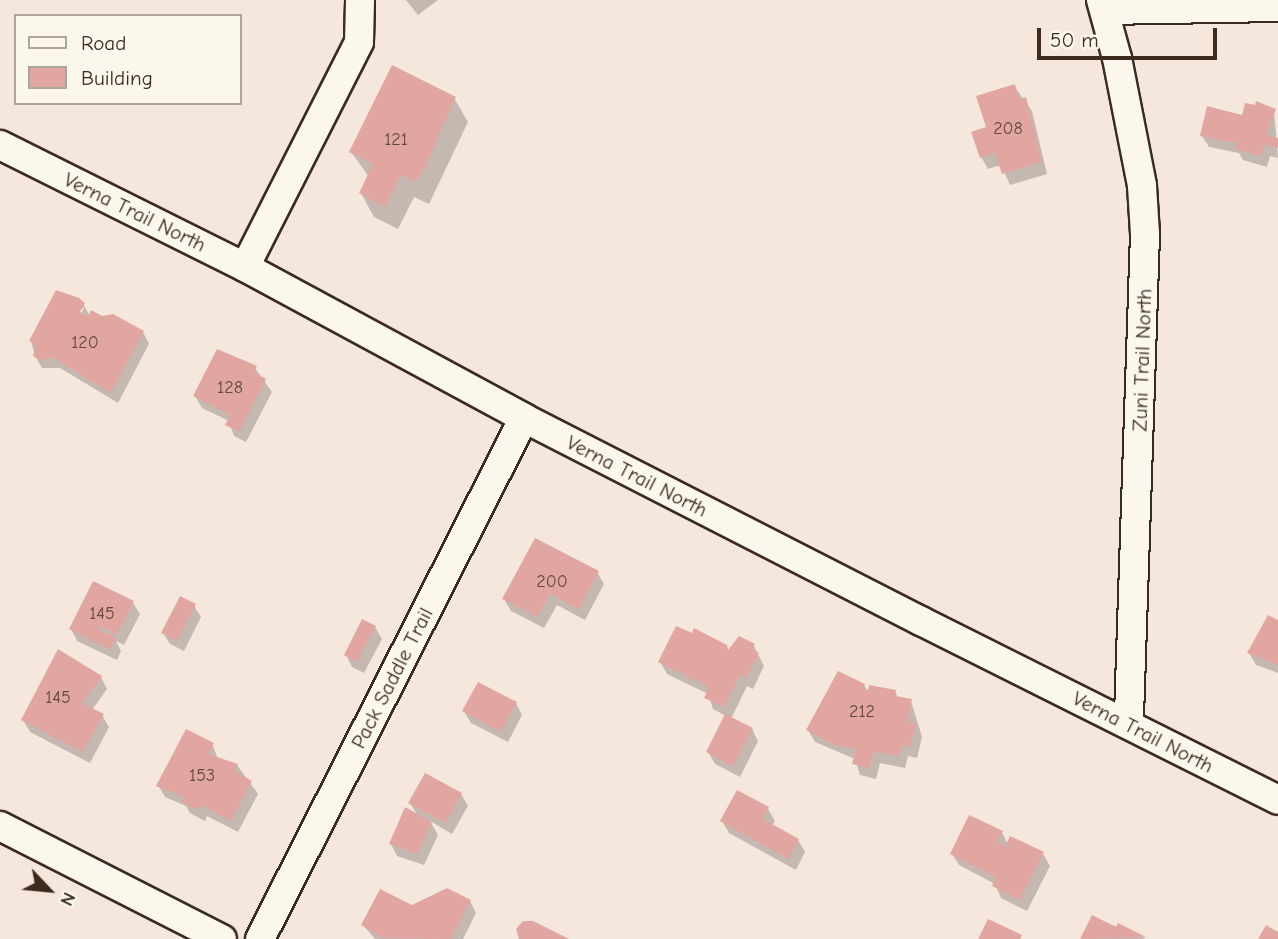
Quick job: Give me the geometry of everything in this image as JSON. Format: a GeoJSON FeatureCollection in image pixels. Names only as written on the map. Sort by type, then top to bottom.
{"type":"FeatureCollection","features":[{"type":"Feature","properties":{"kind":"street"},"geometry":{"type":"LineString","coordinates":[[245,267],[359,42],[360,0]]}},
{"type":"Feature","properties":{"kind":"street"},"geometry":{"type":"LineString","coordinates":[[1103,5],[1278,7]]}},
{"type":"Feature","properties":{"kind":"street","name":"Zuni Trail North"},"geometry":{"type":"LineString","coordinates":[[1103,5],[1142,186],[1145,234],[1129,724]]}},
{"type":"Feature","properties":{"kind":"street","name":"Verna Trail North"},"geometry":{"type":"LineString","coordinates":[[0,145],[245,267],[524,418],[1278,800]]}},
{"type":"Feature","properties":{"kind":"street","name":"Pack Saddle Trail"},"geometry":{"type":"LineString","coordinates":[[260,939],[524,418]]}},
{"type":"Feature","properties":{"kind":"street"},"geometry":{"type":"LineString","coordinates":[[0,826],[222,939]]}},
{"type":"Feature","properties":{"kind":"building"},"geometry":{"type":"Polygon","coordinates":[[[392,65],[456,97],[425,167],[415,182],[401,175],[385,207],[359,193],[373,164],[349,152],[392,65]]]}},
{"type":"Feature","properties":{"kind":"building"},"geometry":{"type":"Polygon","coordinates":[[[1015,84],[1019,100],[1026,97],[1042,162],[1002,174],[995,153],[980,158],[971,132],[986,127],[976,96],[1015,84]]]}},
{"type":"Feature","properties":{"kind":"building"},"geometry":{"type":"Polygon","coordinates":[[[1256,101],[1276,109],[1266,135],[1278,138],[1278,148],[1264,145],[1261,156],[1234,149],[1236,143],[1200,136],[1207,106],[1242,115],[1245,103],[1255,105],[1256,101]]]}},
{"type":"Feature","properties":{"kind":"building"},"geometry":{"type":"Polygon","coordinates":[[[56,290],[79,298],[85,303],[80,312],[88,317],[91,310],[102,316],[113,314],[144,331],[111,393],[52,357],[41,361],[33,356],[36,344],[29,341],[56,290]]]}},
{"type":"Feature","properties":{"kind":"building"},"geometry":{"type":"Polygon","coordinates":[[[217,349],[257,366],[254,372],[266,379],[239,432],[225,425],[230,415],[193,396],[217,349]]]}},
{"type":"Feature","properties":{"kind":"building"},"geometry":{"type":"Polygon","coordinates":[[[535,538],[599,571],[579,609],[550,594],[537,617],[502,599],[535,538]]]}},
{"type":"Feature","properties":{"kind":"building"},"geometry":{"type":"Polygon","coordinates":[[[93,581],[134,601],[117,635],[100,626],[98,629],[116,638],[110,650],[69,629],[93,581]]]}},
{"type":"Feature","properties":{"kind":"building"},"geometry":{"type":"Polygon","coordinates":[[[180,596],[196,604],[177,641],[161,633],[180,596]]]}},
{"type":"Feature","properties":{"kind":"building"},"geometry":{"type":"Polygon","coordinates":[[[1268,615],[1278,620],[1278,665],[1247,653],[1268,615]]]}},
{"type":"Feature","properties":{"kind":"building"},"geometry":{"type":"Polygon","coordinates":[[[362,619],[376,626],[357,662],[344,655],[362,619]]]}},
{"type":"Feature","properties":{"kind":"building"},"geometry":{"type":"Polygon","coordinates":[[[676,626],[692,633],[694,628],[727,645],[728,650],[739,636],[755,644],[752,650],[759,653],[746,678],[740,675],[724,707],[704,698],[709,687],[658,662],[676,626]]]}},
{"type":"Feature","properties":{"kind":"building"},"geometry":{"type":"Polygon","coordinates":[[[58,649],[102,676],[82,703],[104,714],[83,752],[21,720],[58,649]]]}},
{"type":"Feature","properties":{"kind":"building"},"geometry":{"type":"Polygon","coordinates":[[[838,671],[865,684],[863,688],[868,690],[869,685],[896,690],[895,696],[912,699],[907,721],[916,724],[910,747],[902,745],[899,756],[874,752],[869,768],[852,764],[856,749],[834,745],[806,730],[838,671]]]}},
{"type":"Feature","properties":{"kind":"building"},"geometry":{"type":"Polygon","coordinates":[[[478,682],[517,702],[501,732],[462,711],[478,682]]]}},
{"type":"Feature","properties":{"kind":"building"},"geometry":{"type":"Polygon","coordinates":[[[725,714],[753,728],[733,766],[706,752],[725,714]]]}},
{"type":"Feature","properties":{"kind":"building"},"geometry":{"type":"Polygon","coordinates":[[[186,729],[214,743],[208,754],[238,764],[234,771],[252,781],[231,821],[201,805],[198,810],[181,802],[184,797],[156,786],[186,729]]]}},
{"type":"Feature","properties":{"kind":"building"},"geometry":{"type":"Polygon","coordinates":[[[425,773],[462,793],[446,823],[408,803],[425,773]]]}},
{"type":"Feature","properties":{"kind":"building"},"geometry":{"type":"Polygon","coordinates":[[[737,790],[769,807],[763,819],[799,839],[789,859],[720,821],[737,790]]]}},
{"type":"Feature","properties":{"kind":"building"},"geometry":{"type":"Polygon","coordinates":[[[405,807],[432,822],[417,854],[389,844],[405,807]]]}},
{"type":"Feature","properties":{"kind":"building"},"geometry":{"type":"Polygon","coordinates":[[[969,815],[1003,831],[997,842],[1005,847],[1010,836],[1044,852],[1020,900],[992,886],[996,877],[950,854],[969,815]]]}},
{"type":"Feature","properties":{"kind":"building"},"geometry":{"type":"Polygon","coordinates":[[[447,888],[471,900],[451,939],[383,938],[361,925],[380,889],[412,905],[447,888]]]}},
{"type":"Feature","properties":{"kind":"building"},"geometry":{"type":"Polygon","coordinates":[[[1092,915],[1116,927],[1118,923],[1146,937],[1080,939],[1092,915]]]}},
{"type":"Feature","properties":{"kind":"building"},"geometry":{"type":"Polygon","coordinates":[[[988,919],[1022,935],[1020,939],[978,939],[988,919]]]}},
{"type":"Feature","properties":{"kind":"building"},"geometry":{"type":"Polygon","coordinates":[[[523,921],[533,921],[569,939],[519,939],[516,929],[523,921]]]}},
{"type":"Feature","properties":{"kind":"building"},"geometry":{"type":"Polygon","coordinates":[[[1266,925],[1278,932],[1278,939],[1258,939],[1266,925]]]}}]}
